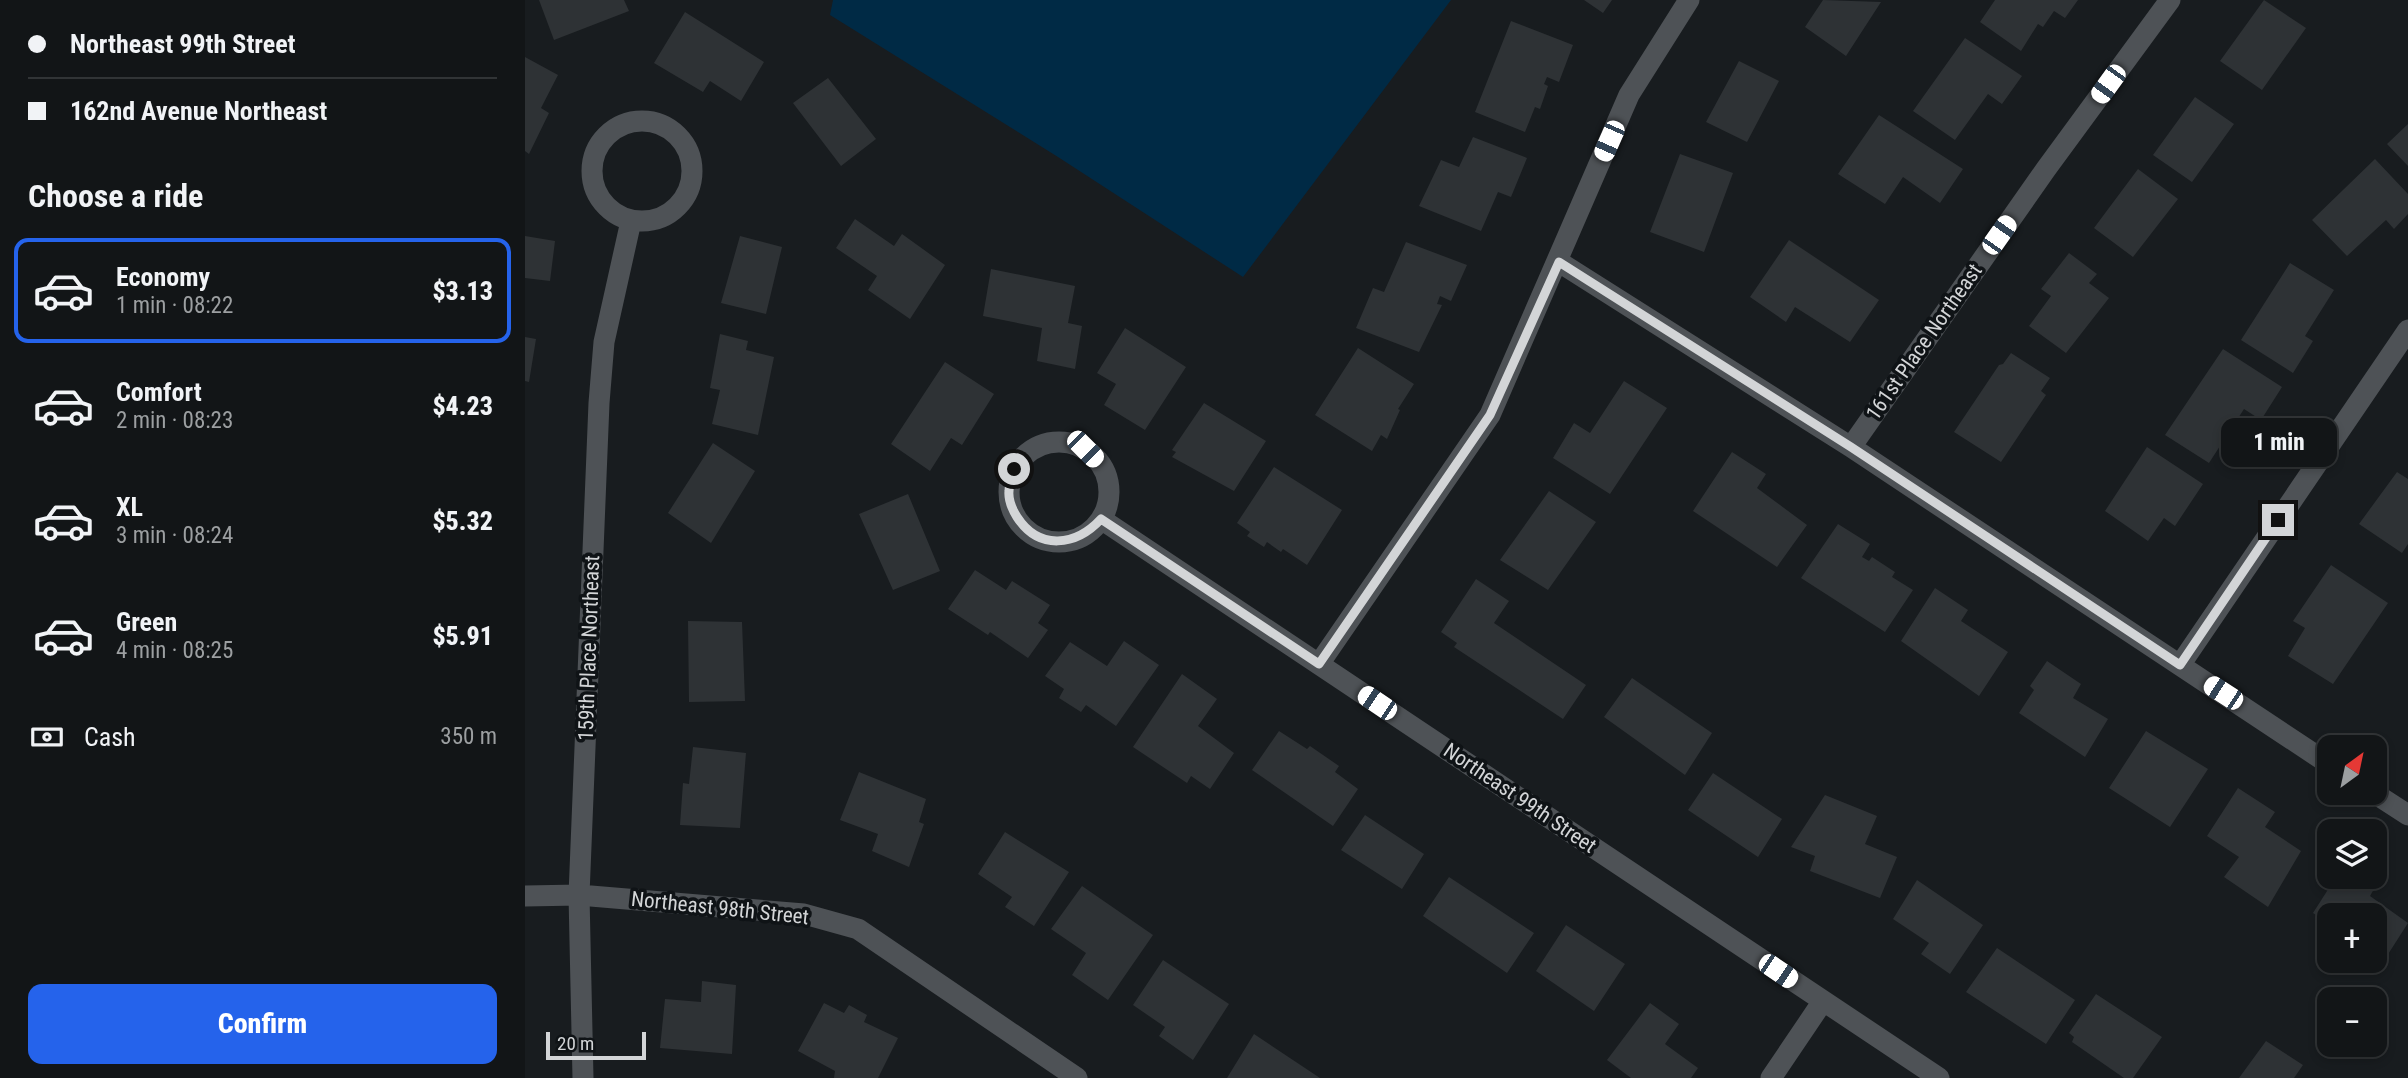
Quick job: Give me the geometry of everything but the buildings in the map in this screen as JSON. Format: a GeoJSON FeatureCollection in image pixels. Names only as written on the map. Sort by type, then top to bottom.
{"type":"FeatureCollection","features":[{"type":"Feature","properties":{"kind":"street"},"geometry":{"type":"LineString","coordinates":[[1319,664],[1490,415],[1559,262],[1629,95],[1689,0]]}},
{"type":"Feature","properties":{"kind":"street","name":"161st Place Northeast"},"geometry":{"type":"LineString","coordinates":[[1851,447],[2046,169],[2170,0]]}},
{"type":"Feature","properties":{"kind":"street"},"geometry":{"type":"LineString","coordinates":[[650,121],[667,127],[687,149],[692,166],[690,184],[686,195],[666,215],[649,221],[631,221],[607,207],[594,188],[591,170],[594,153],[614,129],[630,122],[650,121]]}},
{"type":"Feature","properties":{"kind":"street","name":"159th Place Northeast"},"geometry":{"type":"LineString","coordinates":[[583,1078],[579,895],[599,403],[604,342],[631,221]]}},
{"type":"Feature","properties":{"kind":"street"},"geometry":{"type":"LineString","coordinates":[[1559,262],[1851,447],[2317,756]]}},
{"type":"Feature","properties":{"kind":"street"},"geometry":{"type":"LineString","coordinates":[[2180,665],[2408,330]]}},
{"type":"Feature","properties":{"kind":"street"},"geometry":{"type":"LineString","coordinates":[[1069,443],[1085,449],[1102,467],[1108,482],[1108,503],[1101,519],[1089,532],[1073,540],[1056,542],[1039,538],[1025,529],[1011,508],[1009,491],[1014,469],[1024,455],[1045,444],[1069,443]]}},
{"type":"Feature","properties":{"kind":"street","name":"Northeast 99th Street"},"geometry":{"type":"LineString","coordinates":[[1101,519],[1939,1078]]}},
{"type":"Feature","properties":{"kind":"street"},"geometry":{"type":"LineString","coordinates":[[2387,801],[2408,815]]}},
{"type":"Feature","properties":{"kind":"street","name":"Northeast 98th Street"},"geometry":{"type":"LineString","coordinates":[[525,896],[579,895],[804,914],[858,929],[1077,1078]]}},
{"type":"Feature","properties":{"kind":"street"},"geometry":{"type":"LineString","coordinates":[[1771,1078],[1823,1001]]}},
{"type":"Feature","properties":{"kind":"shaded area"},"geometry":{"type":"Polygon","coordinates":[[[833,0],[1451,0],[1243,277],[1058,157],[830,15],[833,0]]]}},
{"type":"Feature","properties":{"kind":"route"},"geometry":{"type":"LineString","coordinates":[[1014,469],[1009,491],[1011,508],[1025,529],[1039,538],[1056,542],[1073,540],[1089,532],[1101,519],[1319,664],[1490,415],[1559,262],[1851,447],[2180,665],[2278,520]]}}]}
